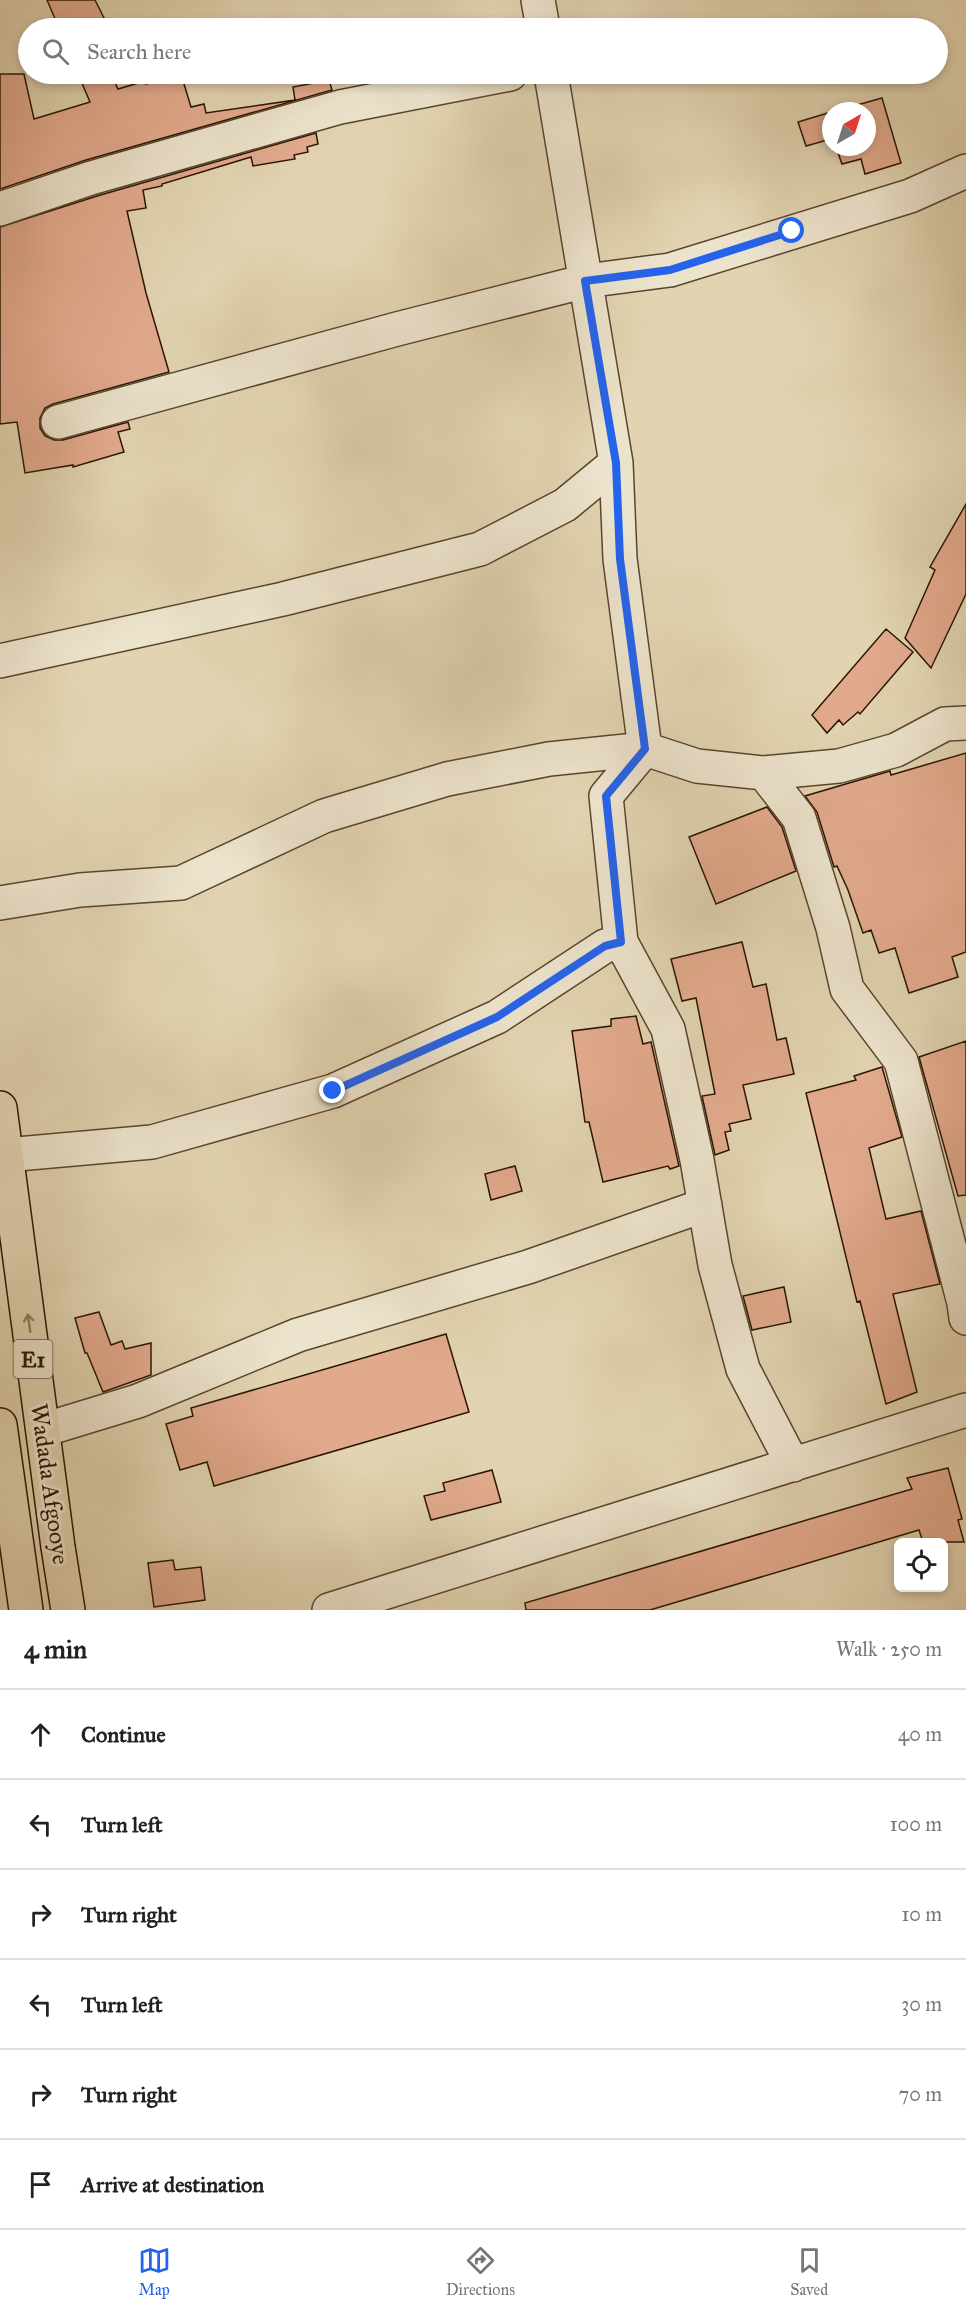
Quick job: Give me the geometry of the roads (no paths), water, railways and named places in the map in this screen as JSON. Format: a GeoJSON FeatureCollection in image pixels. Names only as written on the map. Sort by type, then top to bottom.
{"type":"FeatureCollection","features":[{"type":"Feature","properties":{"kind":"highway","name":"Wadada Afgooye"},"geometry":{"type":"LineString","coordinates":[[0,1108],[68,1610]]}},
{"type":"Feature","properties":{"kind":"highway","name":"Wadada Afgooye"},"geometry":{"type":"LineString","coordinates":[[0,1425],[9,1559],[26,1610]]}},
{"type":"Feature","properties":{"kind":"street"},"geometry":{"type":"LineString","coordinates":[[538,0],[541,18]]}},
{"type":"Feature","properties":{"kind":"street"},"geometry":{"type":"LineString","coordinates":[[0,209],[91,178],[340,107],[458,84]]}},
{"type":"Feature","properties":{"kind":"street"},"geometry":{"type":"LineString","coordinates":[[553,84],[616,463],[620,559],[645,749],[606,796],[621,942],[668,1029],[705,1205],[715,1265],[743,1369],[793,1465]]}},
{"type":"Feature","properties":{"kind":"street"},"geometry":{"type":"LineString","coordinates":[[58,422],[585,281],[670,270],[910,196],[966,171]]}},
{"type":"Feature","properties":{"kind":"street"},"geometry":{"type":"LineString","coordinates":[[0,661],[283,599],[480,549],[565,505],[616,463]]}},
{"type":"Feature","properties":{"kind":"street"},"geometry":{"type":"LineString","coordinates":[[0,903],[80,890],[181,883],[324,816],[447,779],[549,759],[645,749],[697,766],[764,772],[839,766],[896,750],[945,724],[966,723]]}},
{"type":"Feature","properties":{"kind":"street"},"geometry":{"type":"LineString","coordinates":[[764,772],[800,818],[833,928],[847,989],[901,1061],[966,1317]]}},
{"type":"Feature","properties":{"kind":"street"},"geometry":{"type":"LineString","coordinates":[[6,1155],[152,1142],[333,1091],[497,1017],[605,946],[621,942]]}},
{"type":"Feature","properties":{"kind":"street"},"geometry":{"type":"LineString","coordinates":[[43,1430],[138,1401],[298,1335],[528,1267],[705,1205]]}},
{"type":"Feature","properties":{"kind":"street"},"geometry":{"type":"LineString","coordinates":[[329,1610],[966,1410]]}}]}
